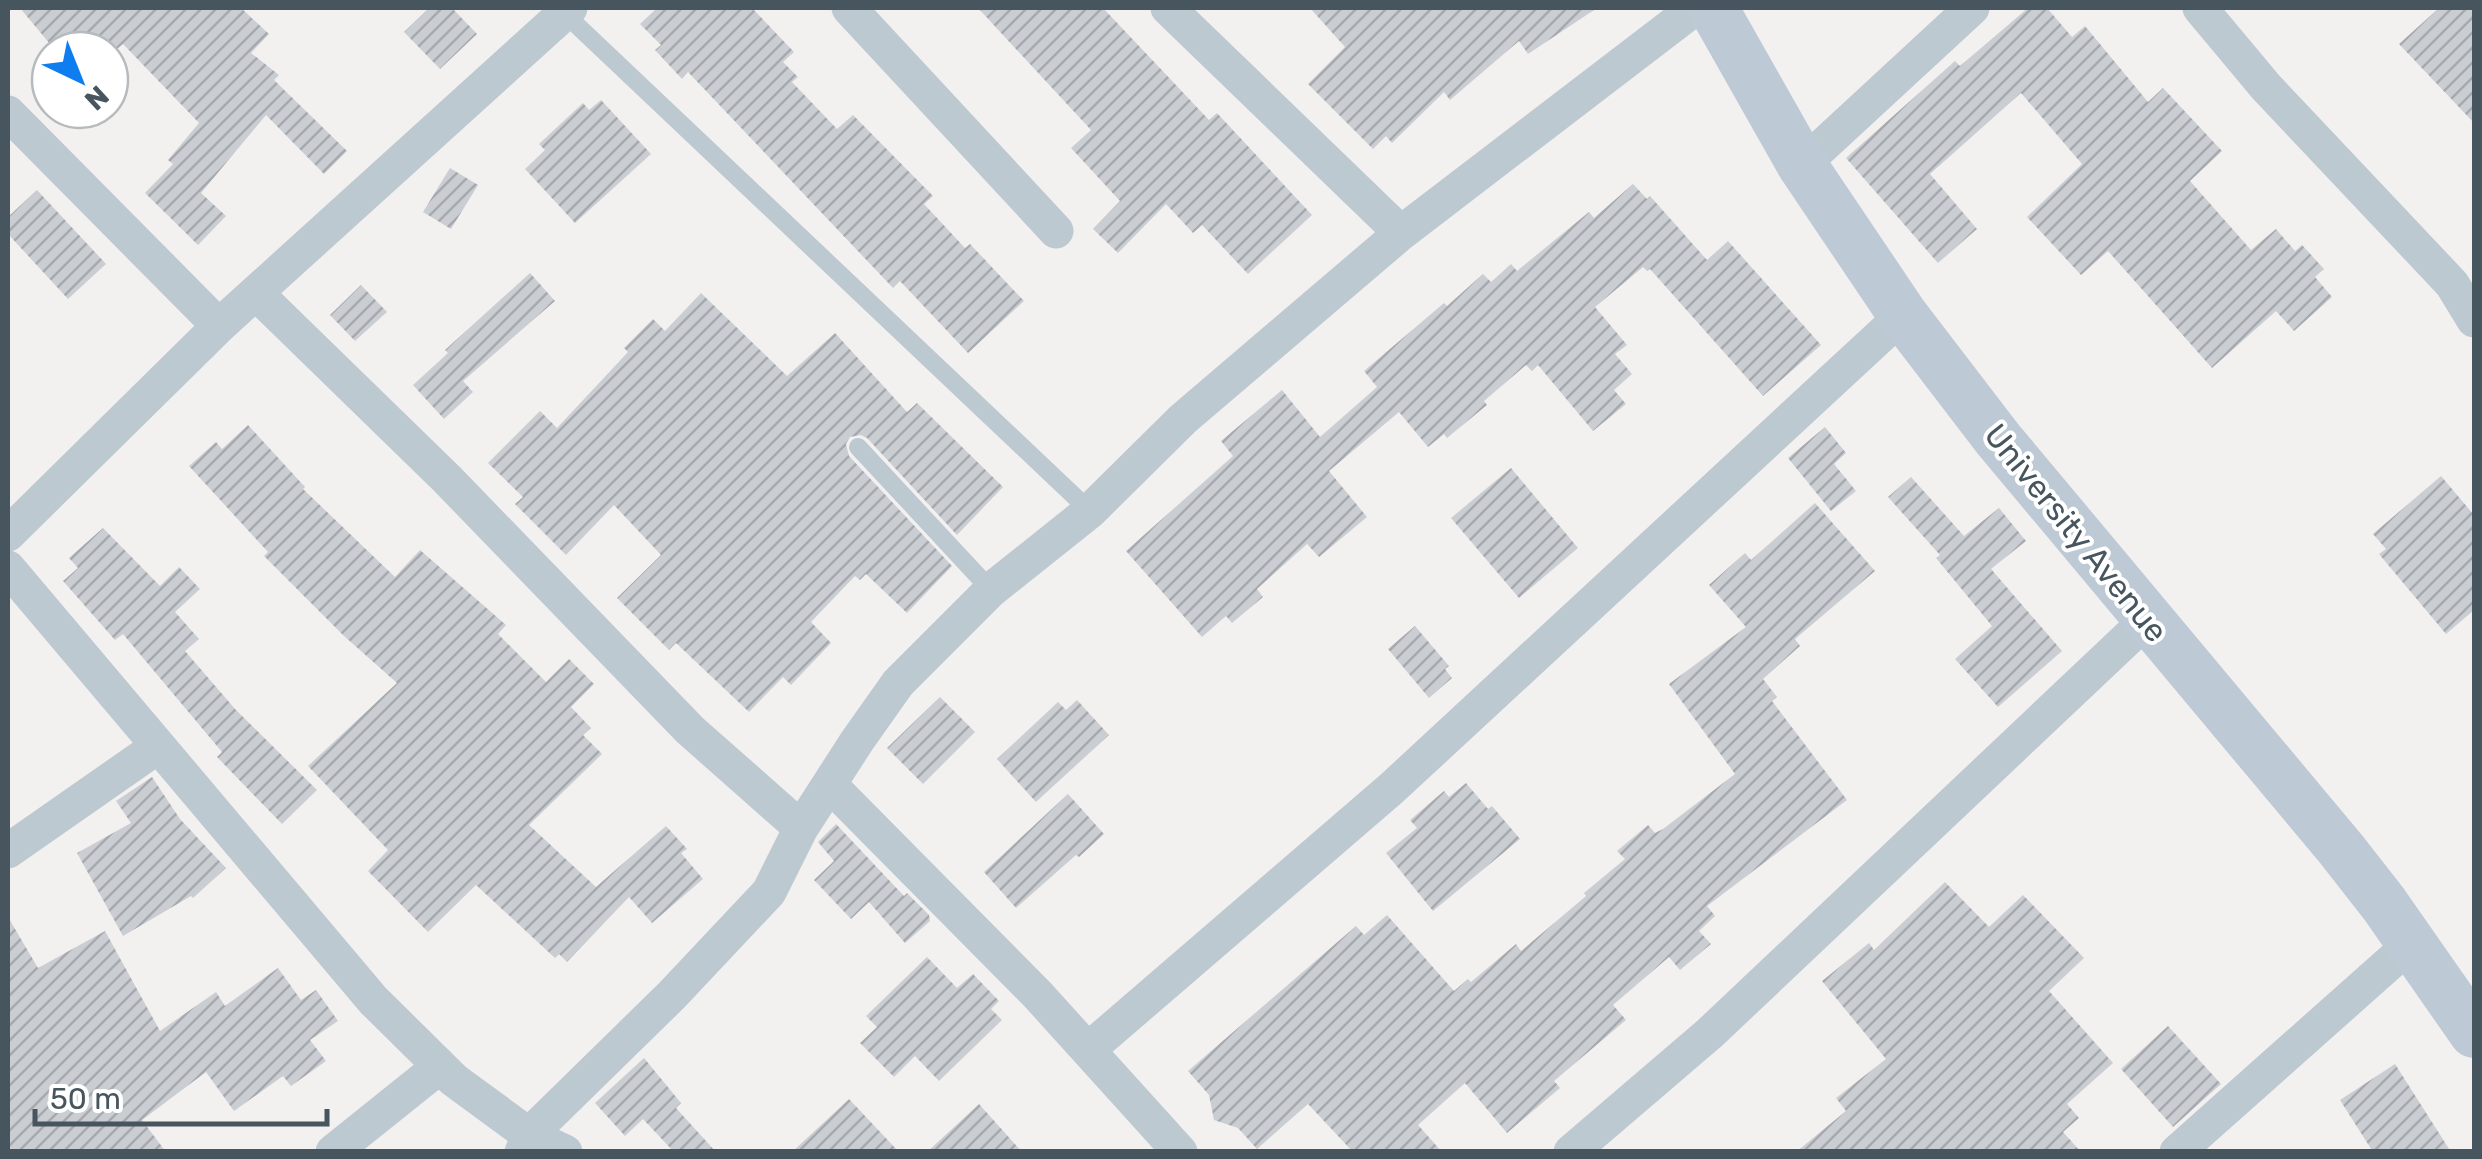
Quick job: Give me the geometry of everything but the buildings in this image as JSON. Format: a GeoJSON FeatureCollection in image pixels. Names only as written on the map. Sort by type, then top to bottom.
{"type":"FeatureCollection","features":[{"type":"Feature","properties":{"kind":"street"},"geometry":{"type":"LineString","coordinates":[[849,8],[1056,231]]}},
{"type":"Feature","properties":{"kind":"street"},"geometry":{"type":"LineString","coordinates":[[1168,8],[1401,233]]}},
{"type":"Feature","properties":{"kind":"street"},"geometry":{"type":"LineString","coordinates":[[526,1144],[769,892],[802,828],[898,683],[991,590],[1090,511],[1183,419],[1401,233],[1694,8]]}},
{"type":"Feature","properties":{"kind":"street","name":"University Avenue"},"geometry":{"type":"LineString","coordinates":[[1713,8],[1802,165],[1903,315],[1998,439],[2341,849],[2412,942],[2474,1033]]}},
{"type":"Feature","properties":{"kind":"street"},"geometry":{"type":"LineString","coordinates":[[1802,165],[1972,8]]}},
{"type":"Feature","properties":{"kind":"street"},"geometry":{"type":"LineString","coordinates":[[2200,8],[2279,100],[2452,284],[2474,320]]}},
{"type":"Feature","properties":{"kind":"street"},"geometry":{"type":"LineString","coordinates":[[8,534],[219,326],[567,10]]}},
{"type":"Feature","properties":{"kind":"street"},"geometry":{"type":"LineString","coordinates":[[8,112],[219,326]]}},
{"type":"Feature","properties":{"kind":"street"},"geometry":{"type":"LineString","coordinates":[[257,294],[447,479],[690,730],[802,828]]}},
{"type":"Feature","properties":{"kind":"street"},"geometry":{"type":"LineString","coordinates":[[1089,1049],[1392,788],[1903,315]]}},
{"type":"Feature","properties":{"kind":"street"},"geometry":{"type":"LineString","coordinates":[[8,568],[374,1000],[438,1067],[526,1144],[565,1152]]}},
{"type":"Feature","properties":{"kind":"street"},"geometry":{"type":"LineString","coordinates":[[1571,1152],[1710,1033],[2147,620]]}},
{"type":"Feature","properties":{"kind":"street"},"geometry":{"type":"LineString","coordinates":[[8,851],[157,748]]}},
{"type":"Feature","properties":{"kind":"street"},"geometry":{"type":"LineString","coordinates":[[831,786],[1089,1049],[1180,1152]]}},
{"type":"Feature","properties":{"kind":"street"},"geometry":{"type":"LineString","coordinates":[[2177,1152],[2412,942]]}},
{"type":"Feature","properties":{"kind":"street"},"geometry":{"type":"LineString","coordinates":[[333,1152],[438,1067]]}},
{"type":"Feature","properties":{"kind":"lane"},"geometry":{"type":"LineString","coordinates":[[567,10],[1090,511]]}},
{"type":"Feature","properties":{"kind":"lane"},"geometry":{"type":"LineString","coordinates":[[858,447],[991,590]]}}]}
